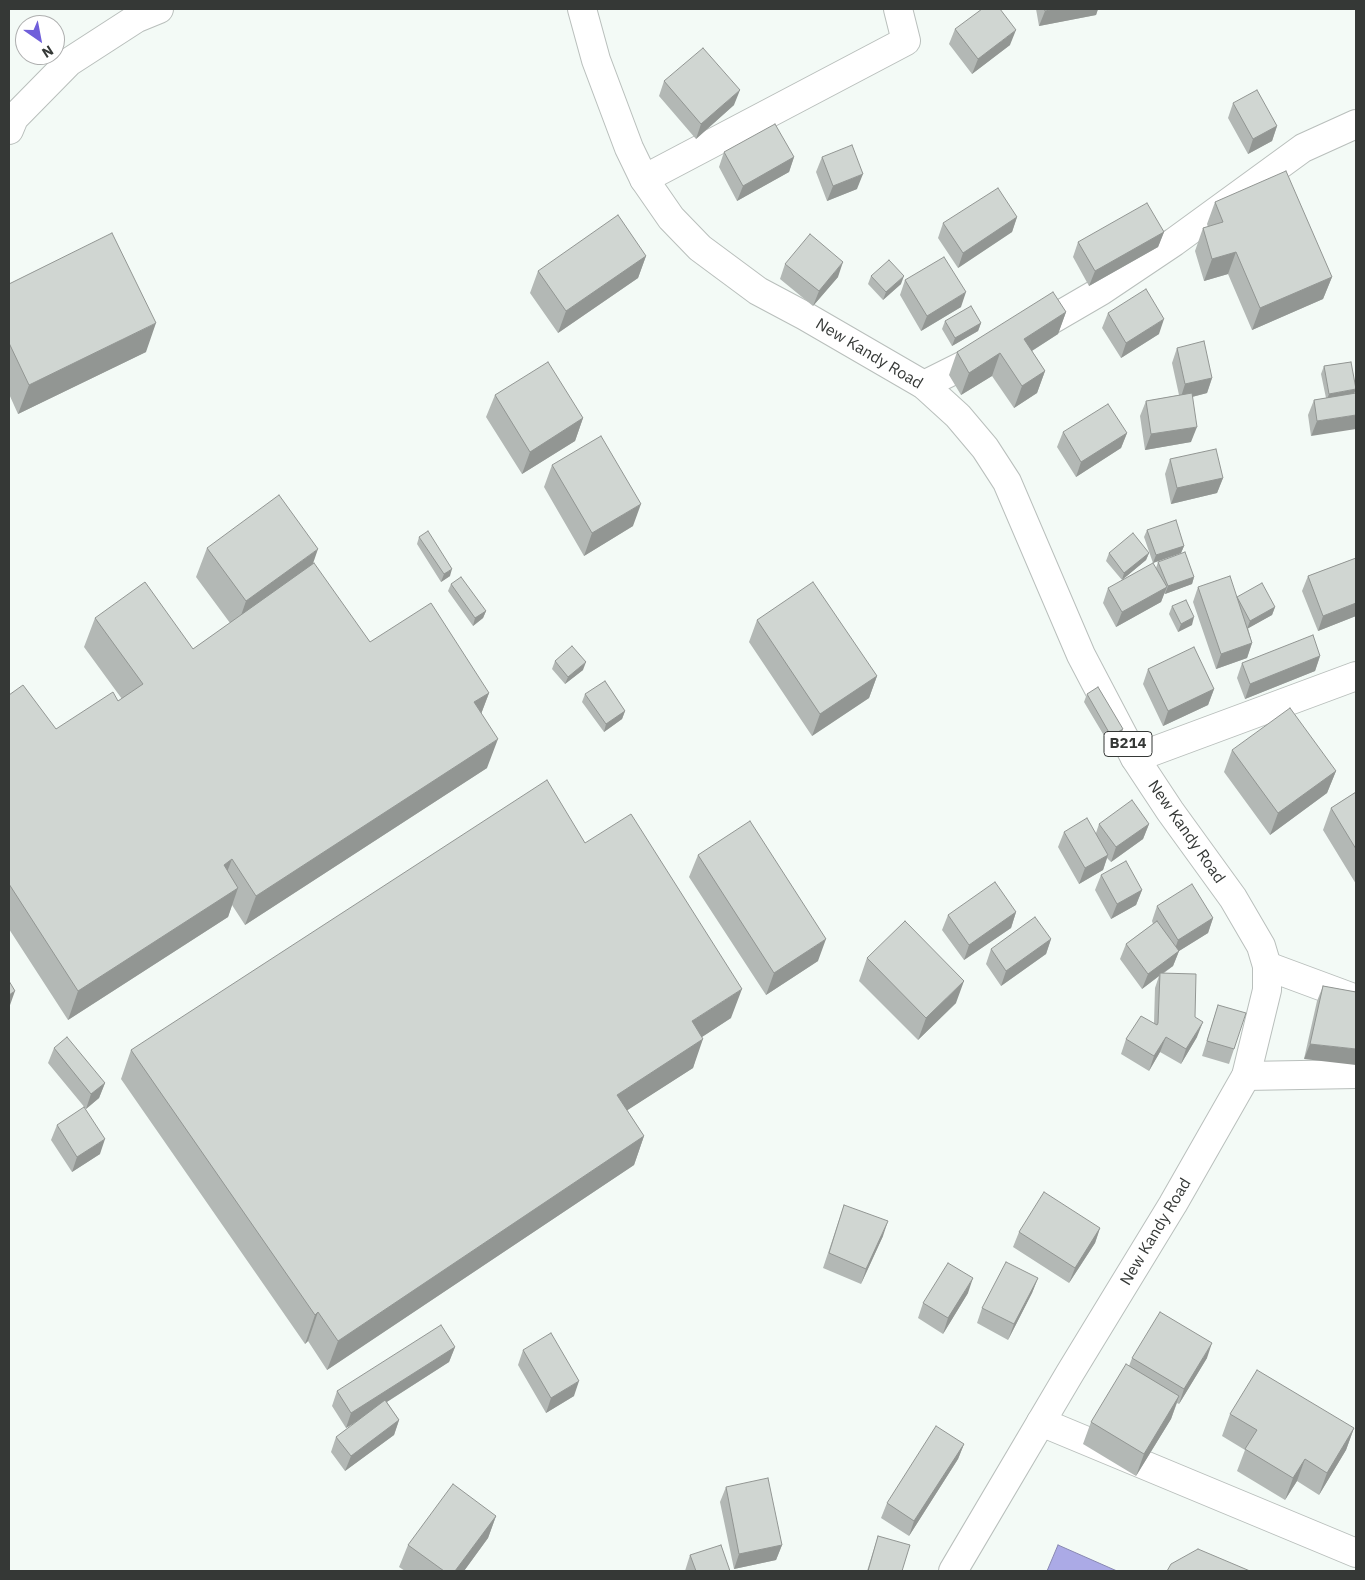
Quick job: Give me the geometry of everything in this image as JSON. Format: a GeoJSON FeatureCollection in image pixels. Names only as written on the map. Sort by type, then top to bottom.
{"type":"FeatureCollection","features":[{"type":"Feature","properties":{"kind":"main road"},"geometry":{"type":"LineString","coordinates":[[9,130],[14,118],[69,62],[136,18],[159,9]]}},
{"type":"Feature","properties":{"kind":"main road","name":"New Kandy Road"},"geometry":{"type":"LineString","coordinates":[[582,9],[599,69],[629,148],[644,179],[671,218],[700,248],[758,291],[924,385],[958,416],[985,448],[1007,482],[1081,654],[1135,758],[1170,811],[1233,898],[1261,946],[1267,966],[1267,990],[1246,1076],[1174,1204],[953,1571]]}},
{"type":"Feature","properties":{"kind":"main road"},"geometry":{"type":"LineString","coordinates":[[644,179],[906,41],[898,9]]}},
{"type":"Feature","properties":{"kind":"main road"},"geometry":{"type":"LineString","coordinates":[[924,385],[1004,345],[1101,291],[1174,242],[1303,148],[1356,124]]}},
{"type":"Feature","properties":{"kind":"main road"},"geometry":{"type":"LineString","coordinates":[[1135,758],[1356,676]]}},
{"type":"Feature","properties":{"kind":"main road"},"geometry":{"type":"LineString","coordinates":[[1267,966],[1325,994],[1356,999]]}},
{"type":"Feature","properties":{"kind":"main road"},"geometry":{"type":"LineString","coordinates":[[1246,1076],[1309,1068],[1356,1074]]}},
{"type":"Feature","properties":{"kind":"main road"},"geometry":{"type":"LineString","coordinates":[[1041,1422],[1356,1554]]}},
{"type":"Feature","properties":{"kind":"water"},"geometry":{"type":"Polygon","coordinates":[[[1058,1545],[1117,1571],[1047,1571],[1058,1545]]]}},
{"type":"Feature","properties":{"kind":"building"},"geometry":{"type":"Polygon","coordinates":[[[982,9],[1000,9],[1016,30],[978,59],[955,29],[982,9]]]}},
{"type":"Feature","properties":{"kind":"building"},"geometry":{"type":"Polygon","coordinates":[[[703,48],[740,90],[701,124],[664,81],[703,48]]]}},
{"type":"Feature","properties":{"kind":"building"},"geometry":{"type":"Polygon","coordinates":[[[1257,90],[1277,126],[1253,139],[1233,103],[1257,90]]]}},
{"type":"Feature","properties":{"kind":"building"},"geometry":{"type":"Polygon","coordinates":[[[775,124],[794,157],[743,186],[724,152],[775,124]]]}},
{"type":"Feature","properties":{"kind":"building"},"geometry":{"type":"Polygon","coordinates":[[[852,145],[863,174],[833,186],[822,157],[852,145]]]}},
{"type":"Feature","properties":{"kind":"building"},"geometry":{"type":"Polygon","coordinates":[[[1286,171],[1332,277],[1260,308],[1236,252],[1212,259],[1203,228],[1223,222],[1215,202],[1286,171]]]}},
{"type":"Feature","properties":{"kind":"building"},"geometry":{"type":"Polygon","coordinates":[[[998,188],[1017,217],[963,253],[943,223],[998,188]]]}},
{"type":"Feature","properties":{"kind":"building"},"geometry":{"type":"Polygon","coordinates":[[[1147,203],[1164,232],[1095,271],[1078,242],[1147,203]]]}},
{"type":"Feature","properties":{"kind":"building"},"geometry":{"type":"Polygon","coordinates":[[[618,215],[646,256],[566,311],[538,271],[618,215]]]}},
{"type":"Feature","properties":{"kind":"building"},"geometry":{"type":"Polygon","coordinates":[[[112,233],[156,323],[29,385],[9,343],[9,284],[112,233]]]}},
{"type":"Feature","properties":{"kind":"building"},"geometry":{"type":"Polygon","coordinates":[[[810,234],[843,262],[819,291],[785,264],[810,234]]]}},
{"type":"Feature","properties":{"kind":"building"},"geometry":{"type":"Polygon","coordinates":[[[944,257],[966,292],[927,316],[905,280],[944,257]]]}},
{"type":"Feature","properties":{"kind":"building"},"geometry":{"type":"Polygon","coordinates":[[[889,260],[904,276],[886,292],[871,276],[889,260]]]}},
{"type":"Feature","properties":{"kind":"building"},"geometry":{"type":"Polygon","coordinates":[[[1146,289],[1164,319],[1126,343],[1108,313],[1146,289]]]}},
{"type":"Feature","properties":{"kind":"building"},"geometry":{"type":"Polygon","coordinates":[[[1053,292],[1066,312],[1024,339],[1045,371],[1022,386],[1000,353],[969,373],[957,352],[1053,292]]]}},
{"type":"Feature","properties":{"kind":"building"},"geometry":{"type":"Polygon","coordinates":[[[971,306],[981,323],[955,338],[945,321],[971,306]]]}},
{"type":"Feature","properties":{"kind":"building"},"geometry":{"type":"Polygon","coordinates":[[[1204,341],[1212,378],[1185,384],[1177,348],[1204,341]]]}},
{"type":"Feature","properties":{"kind":"building"},"geometry":{"type":"Polygon","coordinates":[[[548,362],[583,418],[530,452],[495,395],[548,362]]]}},
{"type":"Feature","properties":{"kind":"building"},"geometry":{"type":"Polygon","coordinates":[[[1351,362],[1356,389],[1329,394],[1324,366],[1351,362]]]}},
{"type":"Feature","properties":{"kind":"building"},"geometry":{"type":"Polygon","coordinates":[[[1192,393],[1197,427],[1151,434],[1146,401],[1192,393]]]}},
{"type":"Feature","properties":{"kind":"building"},"geometry":{"type":"Polygon","coordinates":[[[1356,393],[1356,415],[1317,421],[1314,400],[1356,393]]]}},
{"type":"Feature","properties":{"kind":"building"},"geometry":{"type":"Polygon","coordinates":[[[1108,404],[1127,433],[1081,462],[1063,432],[1108,404]]]}},
{"type":"Feature","properties":{"kind":"building"},"geometry":{"type":"Polygon","coordinates":[[[601,436],[641,504],[592,533],[552,465],[601,436]]]}},
{"type":"Feature","properties":{"kind":"building"},"geometry":{"type":"Polygon","coordinates":[[[1216,449],[1223,478],[1177,488],[1170,459],[1216,449]]]}},
{"type":"Feature","properties":{"kind":"building"},"geometry":{"type":"Polygon","coordinates":[[[279,495],[318,549],[246,601],[207,548],[279,495]]]}},
{"type":"Feature","properties":{"kind":"building"},"geometry":{"type":"Polygon","coordinates":[[[1176,520],[1184,546],[1156,555],[1147,530],[1176,520]]]}},
{"type":"Feature","properties":{"kind":"building"},"geometry":{"type":"Polygon","coordinates":[[[428,531],[452,569],[444,574],[419,537],[428,531]]]}},
{"type":"Feature","properties":{"kind":"building"},"geometry":{"type":"Polygon","coordinates":[[[1133,533],[1149,553],[1124,573],[1109,553],[1133,533]]]}},
{"type":"Feature","properties":{"kind":"building"},"geometry":{"type":"Polygon","coordinates":[[[1185,552],[1194,577],[1168,586],[1158,562],[1185,552]]]}},
{"type":"Feature","properties":{"kind":"building"},"geometry":{"type":"Polygon","coordinates":[[[1356,558],[1356,603],[1323,616],[1308,576],[1356,558]]]}},
{"type":"Feature","properties":{"kind":"building"},"geometry":{"type":"Polygon","coordinates":[[[314,563],[370,642],[431,603],[489,693],[474,702],[498,739],[256,896],[232,859],[224,865],[238,888],[78,991],[9,884],[9,695],[23,685],[56,729],[113,692],[118,701],[143,684],[95,618],[145,582],[193,649],[314,563]]]}},
{"type":"Feature","properties":{"kind":"building"},"geometry":{"type":"Polygon","coordinates":[[[1153,563],[1167,587],[1122,612],[1108,588],[1153,563]]]}},
{"type":"Feature","properties":{"kind":"building"},"geometry":{"type":"Polygon","coordinates":[[[1230,576],[1252,643],[1221,654],[1198,587],[1230,576]]]}},
{"type":"Feature","properties":{"kind":"building"},"geometry":{"type":"Polygon","coordinates":[[[461,577],[486,611],[475,618],[451,584],[461,577]]]}},
{"type":"Feature","properties":{"kind":"building"},"geometry":{"type":"Polygon","coordinates":[[[813,582],[877,676],[820,714],[757,620],[813,582]]]}},
{"type":"Feature","properties":{"kind":"building"},"geometry":{"type":"Polygon","coordinates":[[[1262,583],[1275,607],[1250,621],[1237,597],[1262,583]]]}},
{"type":"Feature","properties":{"kind":"building"},"geometry":{"type":"Polygon","coordinates":[[[1186,600],[1194,617],[1181,624],[1172,606],[1186,600]]]}},
{"type":"Feature","properties":{"kind":"building"},"geometry":{"type":"Polygon","coordinates":[[[1313,635],[1320,656],[1250,684],[1242,663],[1313,635]]]}},
{"type":"Feature","properties":{"kind":"building"},"geometry":{"type":"Polygon","coordinates":[[[572,646],[586,662],[568,677],[555,661],[572,646]]]}},
{"type":"Feature","properties":{"kind":"building"},"geometry":{"type":"Polygon","coordinates":[[[1194,647],[1214,689],[1168,711],[1148,669],[1194,647]]]}},
{"type":"Feature","properties":{"kind":"building"},"geometry":{"type":"Polygon","coordinates":[[[605,681],[625,711],[606,724],[585,694],[605,681]]]}},
{"type":"Feature","properties":{"kind":"building"},"geometry":{"type":"Polygon","coordinates":[[[1098,687],[1123,729],[1111,736],[1087,694],[1098,687]]]}},
{"type":"Feature","properties":{"kind":"building"},"geometry":{"type":"Polygon","coordinates":[[[1290,708],[1336,771],[1278,813],[1232,750],[1290,708]]]}},
{"type":"Feature","properties":{"kind":"building"},"geometry":{"type":"Polygon","coordinates":[[[547,780],[585,843],[631,814],[742,989],[692,1021],[703,1039],[617,1095],[644,1136],[338,1341],[318,1312],[315,1315],[131,1050],[547,780]]]}},
{"type":"Feature","properties":{"kind":"building"},"geometry":{"type":"Polygon","coordinates":[[[1356,792],[1356,849],[1331,808],[1356,792]]]}},
{"type":"Feature","properties":{"kind":"building"},"geometry":{"type":"Polygon","coordinates":[[[1132,800],[1149,824],[1116,847],[1099,824],[1132,800]]]}},
{"type":"Feature","properties":{"kind":"building"},"geometry":{"type":"Polygon","coordinates":[[[1087,818],[1108,855],[1085,868],[1064,832],[1087,818]]]}},
{"type":"Feature","properties":{"kind":"building"},"geometry":{"type":"Polygon","coordinates":[[[750,821],[826,939],[774,973],[698,855],[750,821]]]}},
{"type":"Feature","properties":{"kind":"building"},"geometry":{"type":"Polygon","coordinates":[[[1126,861],[1142,890],[1117,904],[1101,875],[1126,861]]]}},
{"type":"Feature","properties":{"kind":"building"},"geometry":{"type":"Polygon","coordinates":[[[995,882],[1016,912],[969,945],[948,915],[995,882]]]}},
{"type":"Feature","properties":{"kind":"building"},"geometry":{"type":"Polygon","coordinates":[[[1192,884],[1213,918],[1178,940],[1157,906],[1192,884]]]}},
{"type":"Feature","properties":{"kind":"building"},"geometry":{"type":"Polygon","coordinates":[[[1035,917],[1051,939],[1006,971],[991,949],[1035,917]]]}},
{"type":"Feature","properties":{"kind":"building"},"geometry":{"type":"Polygon","coordinates":[[[905,921],[964,981],[926,1018],[867,958],[905,921]]]}},
{"type":"Feature","properties":{"kind":"building"},"geometry":{"type":"Polygon","coordinates":[[[1157,921],[1179,951],[1148,974],[1126,944],[1157,921]]]}},
{"type":"Feature","properties":{"kind":"building"},"geometry":{"type":"Polygon","coordinates":[[[1160,973],[1196,974],[1195,1017],[1203,1022],[1186,1049],[1166,1037],[1154,1056],[1126,1039],[1141,1016],[1157,1025],[1160,973]]]}},
{"type":"Feature","properties":{"kind":"building"},"geometry":{"type":"Polygon","coordinates":[[[9,981],[15,991],[9,995],[9,981]]]}},
{"type":"Feature","properties":{"kind":"building"},"geometry":{"type":"Polygon","coordinates":[[[1323,986],[1356,992],[1356,1049],[1310,1044],[1323,986]]]}},
{"type":"Feature","properties":{"kind":"building"},"geometry":{"type":"Polygon","coordinates":[[[1218,1005],[1246,1013],[1234,1049],[1207,1041],[1218,1005]]]}},
{"type":"Feature","properties":{"kind":"building"},"geometry":{"type":"Polygon","coordinates":[[[67,1037],[105,1083],[91,1094],[54,1048],[67,1037]]]}},
{"type":"Feature","properties":{"kind":"building"},"geometry":{"type":"Polygon","coordinates":[[[84,1107],[105,1139],[77,1157],[57,1125],[84,1107]]]}},
{"type":"Feature","properties":{"kind":"building"},"geometry":{"type":"Polygon","coordinates":[[[1044,1192],[1100,1228],[1075,1268],[1019,1232],[1044,1192]]]}},
{"type":"Feature","properties":{"kind":"building"},"geometry":{"type":"Polygon","coordinates":[[[844,1205],[888,1221],[866,1269],[829,1253],[844,1205]]]}},
{"type":"Feature","properties":{"kind":"building"},"geometry":{"type":"Polygon","coordinates":[[[1006,1262],[1038,1278],[1014,1324],[982,1308],[1006,1262]]]}},
{"type":"Feature","properties":{"kind":"building"},"geometry":{"type":"Polygon","coordinates":[[[948,1263],[973,1278],[948,1318],[923,1303],[948,1263]]]}},
{"type":"Feature","properties":{"kind":"building"},"geometry":{"type":"Polygon","coordinates":[[[1160,1312],[1212,1343],[1184,1389],[1132,1358],[1160,1312]]]}},
{"type":"Feature","properties":{"kind":"building"},"geometry":{"type":"Polygon","coordinates":[[[441,1325],[455,1347],[351,1413],[337,1391],[441,1325]]]}},
{"type":"Feature","properties":{"kind":"building"},"geometry":{"type":"Polygon","coordinates":[[[551,1333],[579,1381],[551,1398],[523,1350],[551,1333]]]}},
{"type":"Feature","properties":{"kind":"building"},"geometry":{"type":"Polygon","coordinates":[[[1126,1364],[1179,1396],[1144,1454],[1091,1422],[1126,1364]]]}},
{"type":"Feature","properties":{"kind":"building"},"geometry":{"type":"Polygon","coordinates":[[[1257,1370],[1354,1428],[1327,1473],[1305,1459],[1293,1478],[1245,1449],[1257,1430],[1230,1414],[1257,1370]]]}},
{"type":"Feature","properties":{"kind":"building"},"geometry":{"type":"Polygon","coordinates":[[[385,1400],[399,1420],[351,1456],[336,1437],[385,1400]]]}},
{"type":"Feature","properties":{"kind":"building"},"geometry":{"type":"Polygon","coordinates":[[[936,1426],[964,1444],[914,1521],[887,1503],[936,1426]]]}},
{"type":"Feature","properties":{"kind":"building"},"geometry":{"type":"Polygon","coordinates":[[[768,1478],[782,1545],[739,1554],[726,1487],[768,1478]]]}},
{"type":"Feature","properties":{"kind":"building"},"geometry":{"type":"Polygon","coordinates":[[[453,1484],[496,1516],[455,1571],[444,1571],[408,1545],[453,1484]]]}},
{"type":"Feature","properties":{"kind":"building"},"geometry":{"type":"Polygon","coordinates":[[[878,1536],[910,1545],[902,1571],[868,1571],[878,1536]]]}},
{"type":"Feature","properties":{"kind":"building"},"geometry":{"type":"Polygon","coordinates":[[[721,1545],[730,1571],[696,1571],[690,1555],[721,1545]]]}},
{"type":"Feature","properties":{"kind":"building"},"geometry":{"type":"Polygon","coordinates":[[[1198,1549],[1250,1571],[1167,1571],[1171,1564],[1198,1549]]]}}]}
